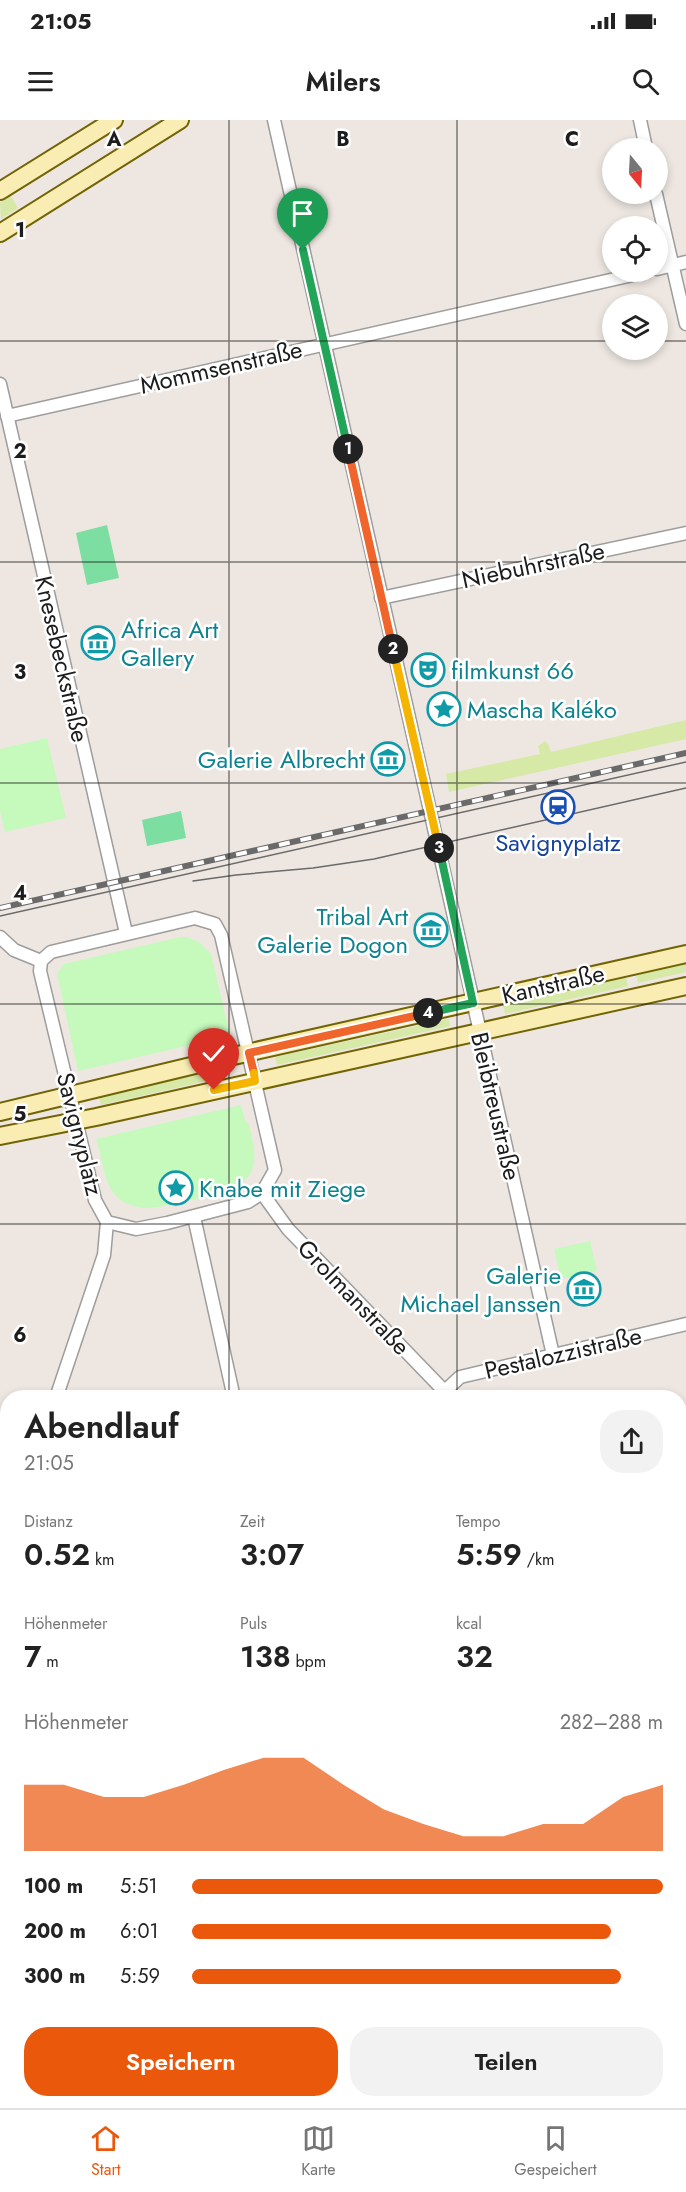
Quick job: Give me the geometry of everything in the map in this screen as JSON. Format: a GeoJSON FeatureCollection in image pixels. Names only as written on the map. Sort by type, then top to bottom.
{"type":"FeatureCollection","features":[{"type":"Feature","properties":{"kind":"main road"},"geometry":{"type":"LineString","coordinates":[[0,191],[114,120]]}},
{"type":"Feature","properties":{"kind":"main road"},"geometry":{"type":"LineString","coordinates":[[0,232],[180,120]]}},
{"type":"Feature","properties":{"kind":"main road","name":"Kantstraße"},"geometry":{"type":"LineString","coordinates":[[0,1113],[249,1053],[686,954]]}},
{"type":"Feature","properties":{"kind":"main road","name":"Kantstraße"},"geometry":{"type":"LineString","coordinates":[[0,1136],[76,1122],[686,986]]}},
{"type":"Feature","properties":{"kind":"street","name":"Bleibtreustraße"},"geometry":{"type":"LineString","coordinates":[[274,120],[553,1355]]}},
{"type":"Feature","properties":{"kind":"street"},"geometry":{"type":"LineString","coordinates":[[640,120],[644,138]]}},
{"type":"Feature","properties":{"kind":"street"},"geometry":{"type":"LineString","coordinates":[[658,204],[686,324]]}},
{"type":"Feature","properties":{"kind":"street"},"geometry":{"type":"LineString","coordinates":[[668,267],[686,262]]}},
{"type":"Feature","properties":{"kind":"street","name":"Mommsenstraße"},"geometry":{"type":"LineString","coordinates":[[7,416],[602,282]]}},
{"type":"Feature","properties":{"kind":"street","name":"Knesebeckstraße"},"geometry":{"type":"LineString","coordinates":[[0,384],[126,933]]}},
{"type":"Feature","properties":{"kind":"street","name":"Niebuhrstraße"},"geometry":{"type":"LineString","coordinates":[[381,598],[686,533]]}},
{"type":"Feature","properties":{"kind":"street"},"geometry":{"type":"LineString","coordinates":[[0,937],[14,950],[41,961],[51,952],[195,918],[215,924],[221,935],[274,1170],[262,1193]]}},
{"type":"Feature","properties":{"kind":"street","name":"Savignyplatz"},"geometry":{"type":"LineString","coordinates":[[41,961],[40,971],[91,1188],[106,1222],[136,1229],[194,1217],[248,1202],[262,1193]]}},
{"type":"Feature","properties":{"kind":"street","name":"Grolmanstraße"},"geometry":{"type":"LineString","coordinates":[[262,1193],[288,1229],[444,1390]]}},
{"type":"Feature","properties":{"kind":"street"},"geometry":{"type":"LineString","coordinates":[[194,1217],[232,1390]]}},
{"type":"Feature","properties":{"kind":"street"},"geometry":{"type":"LineString","coordinates":[[59,1390],[104,1255],[106,1222]]}},
{"type":"Feature","properties":{"kind":"street","name":"Pestalozzistraße"},"geometry":{"type":"LineString","coordinates":[[451,1390],[460,1377],[686,1324]]}},
{"type":"Feature","properties":{"kind":"green space"},"geometry":{"type":"Polygon","coordinates":[[[11,196],[18,208],[1,219],[0,203],[11,196]]]}},
{"type":"Feature","properties":{"kind":"green space"},"geometry":{"type":"Polygon","coordinates":[[[107,525],[119,578],[87,585],[76,533],[107,525]]]}},
{"type":"Feature","properties":{"kind":"green space"},"geometry":{"type":"Polygon","coordinates":[[[686,720],[686,739],[449,792],[446,774],[540,754],[538,746],[545,741],[551,752],[686,720]]]}},
{"type":"Feature","properties":{"kind":"green space"},"geometry":{"type":"Polygon","coordinates":[[[47,738],[66,818],[5,832],[0,811],[0,749],[47,738]]]}},
{"type":"Feature","properties":{"kind":"green space"},"geometry":{"type":"Polygon","coordinates":[[[181,811],[186,838],[147,846],[142,820],[181,811]]]}},
{"type":"Feature","properties":{"kind":"green space"},"geometry":{"type":"Polygon","coordinates":[[[180,937],[199,942],[211,954],[230,1036],[78,1071],[57,973],[64,964],[180,937]]]}},
{"type":"Feature","properties":{"kind":"green space"},"geometry":{"type":"Polygon","coordinates":[[[686,963],[686,972],[638,983],[636,975],[686,963]]]}},
{"type":"Feature","properties":{"kind":"green space"},"geometry":{"type":"Polygon","coordinates":[[[626,977],[628,986],[505,1014],[503,1005],[626,977]]]}},
{"type":"Feature","properties":{"kind":"green space"},"geometry":{"type":"Polygon","coordinates":[[[449,1019],[450,1026],[277,1065],[275,1057],[449,1019]]]}},
{"type":"Feature","properties":{"kind":"green space"},"geometry":{"type":"Polygon","coordinates":[[[223,1069],[224,1077],[101,1105],[99,1097],[223,1069]]]}},
{"type":"Feature","properties":{"kind":"green space"},"geometry":{"type":"Polygon","coordinates":[[[241,1105],[246,1123],[249,1123],[254,1164],[248,1177],[241,1182],[199,1198],[153,1208],[133,1206],[124,1202],[111,1189],[104,1173],[96,1139],[241,1105]]]}},
{"type":"Feature","properties":{"kind":"green space"},"geometry":{"type":"Polygon","coordinates":[[[590,1241],[597,1271],[561,1279],[554,1249],[590,1241]]]}},
{"type":"Feature","properties":{"kind":"tram line"},"geometry":{"type":"LineString","coordinates":[[0,916],[686,762]]}},
{"type":"Feature","properties":{"kind":"tram line"},"geometry":{"type":"LineString","coordinates":[[193,881],[374,859],[686,788]]}},
{"type":"Feature","properties":{"kind":"railway"},"geometry":{"type":"LineString","coordinates":[[0,908],[686,753]]}},
{"type":"Feature","properties":{"kind":"place","name":"Africa Art Gallery"},"geometry":{"type":"Point","coordinates":[98,643]}},
{"type":"Feature","properties":{"kind":"place","name":"filmkunst 66"},"geometry":{"type":"Point","coordinates":[428,670]}},
{"type":"Feature","properties":{"kind":"place","name":"Mascha Kaléko"},"geometry":{"type":"Point","coordinates":[444,709]}},
{"type":"Feature","properties":{"kind":"place","name":"Galerie Albrecht"},"geometry":{"type":"Point","coordinates":[388,759]}},
{"type":"Feature","properties":{"kind":"place","name":"Savignyplatz"},"geometry":{"type":"Point","coordinates":[558,807]}},
{"type":"Feature","properties":{"kind":"place","name":"Tribal Art Galerie Dogon"},"geometry":{"type":"Point","coordinates":[431,930]}},
{"type":"Feature","properties":{"kind":"place","name":"Knabe mit Ziege"},"geometry":{"type":"Point","coordinates":[176,1188]}},
{"type":"Feature","properties":{"kind":"place","name":"Galerie Michael Janssen"},"geometry":{"type":"Point","coordinates":[584,1289]}},
{"type":"Feature","properties":{"kind":"route"},"geometry":{"type":"LineString","coordinates":[[214,1090],[255,1081],[249,1053],[473,1003],[303,250]]}}]}
